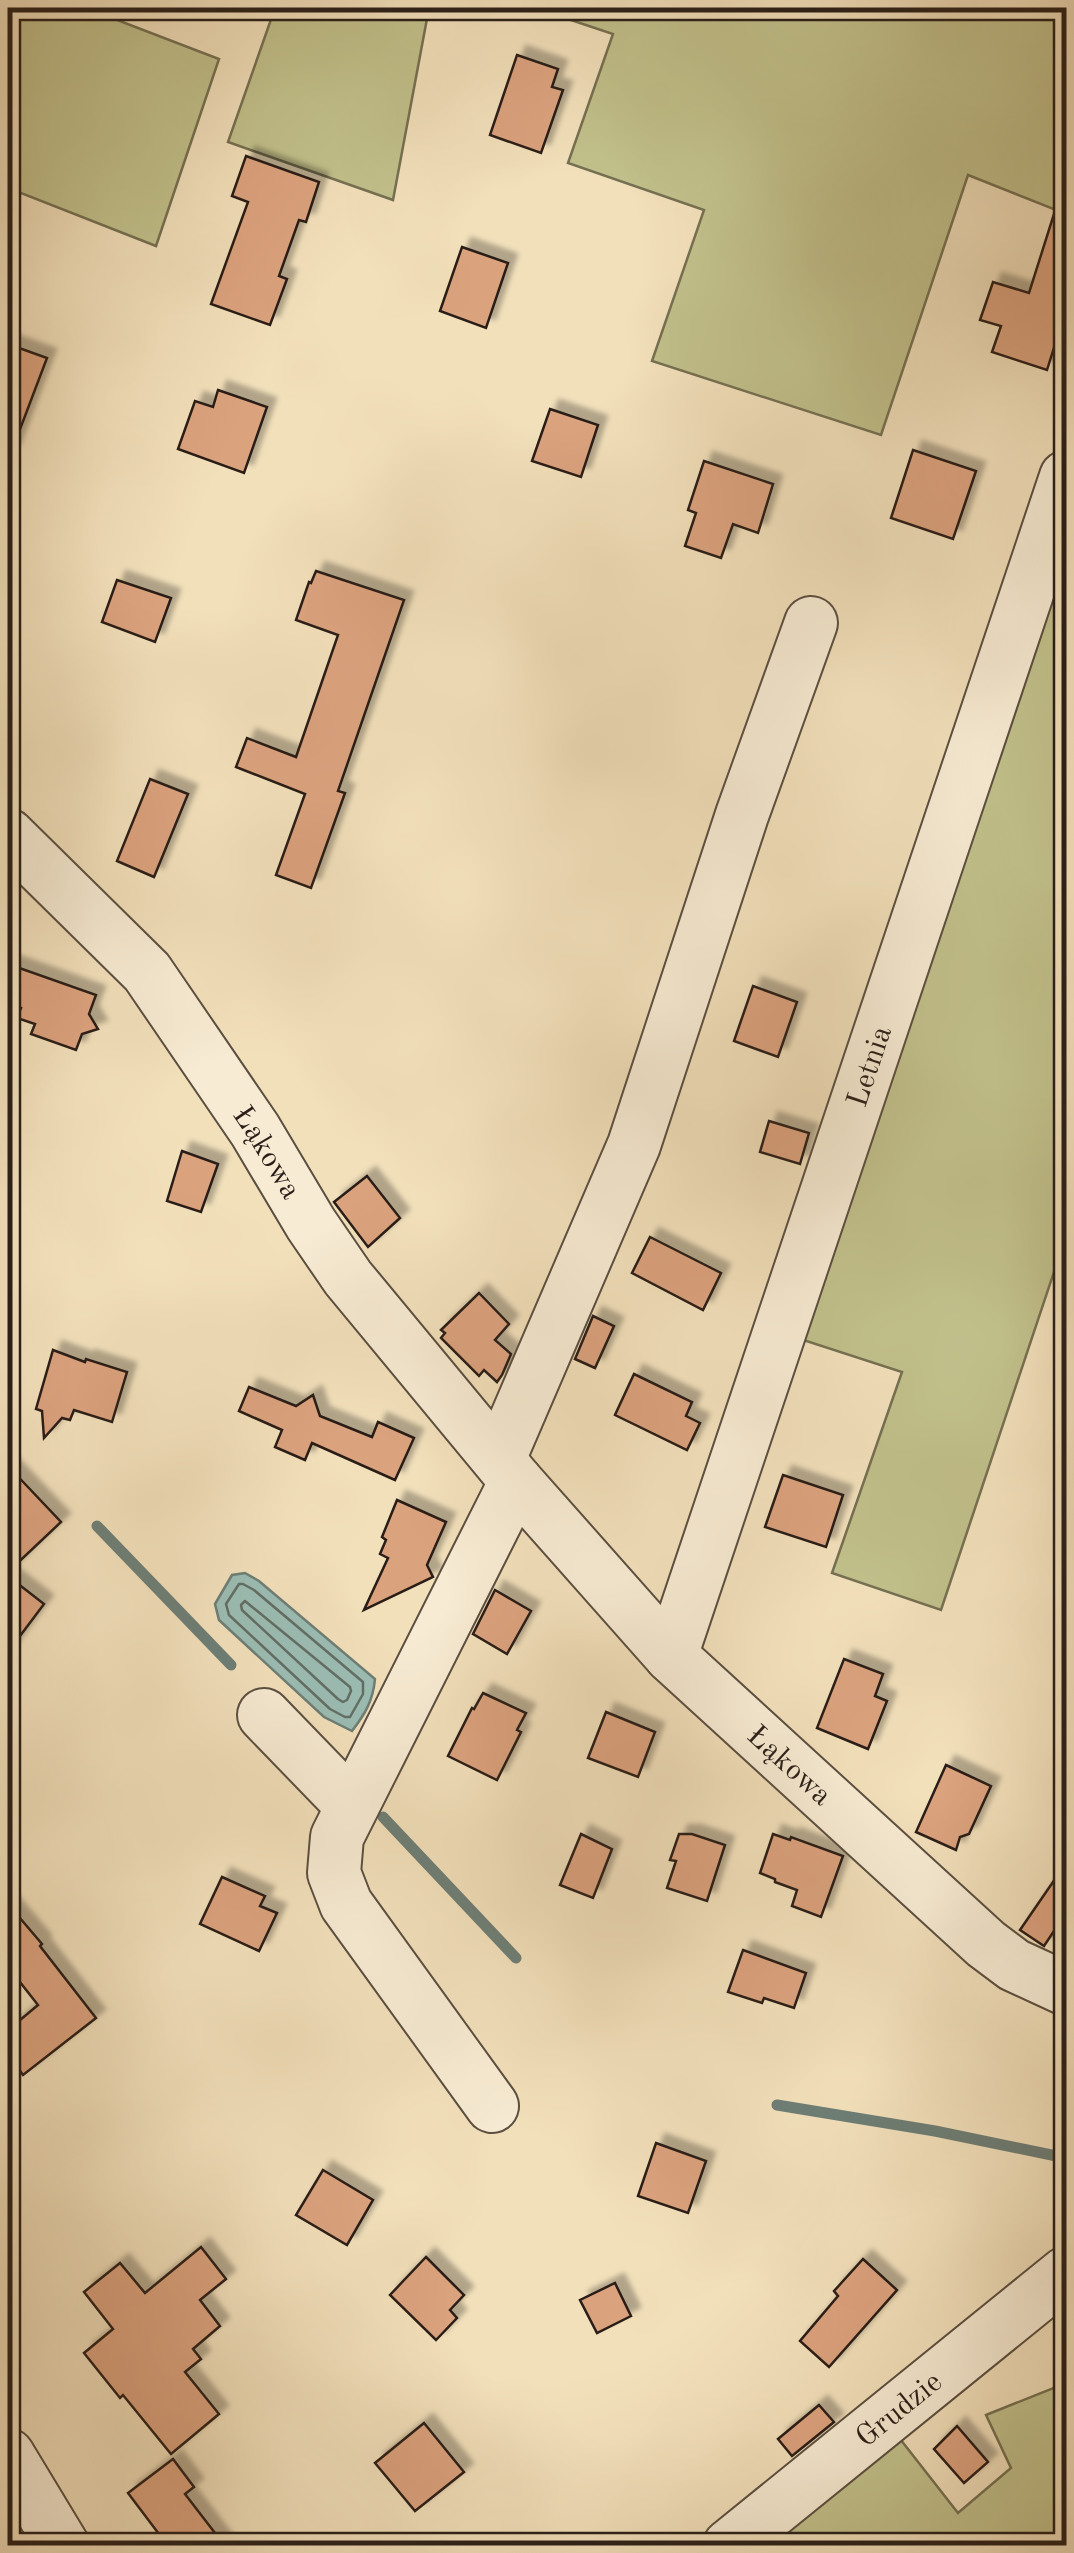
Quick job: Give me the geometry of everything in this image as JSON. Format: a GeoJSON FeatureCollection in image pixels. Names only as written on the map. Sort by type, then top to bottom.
{"type":"FeatureCollection","features":[{"type":"Feature","properties":{"kind":"street","name":"Letnia"},"geometry":{"type":"LineString","coordinates":[[671,1656],[1066,477]]}},
{"type":"Feature","properties":{"kind":"street"},"geometry":{"type":"LineString","coordinates":[[492,2106],[346,1904],[334,1874],[338,1837],[508,1470],[634,1145],[742,815],[811,624]]}},
{"type":"Feature","properties":{"kind":"street","name":"Łąkowa"},"geometry":{"type":"LineString","coordinates":[[8,835],[147,972],[255,1130],[348,1278],[396,1339],[671,1656],[986,1944],[1014,1965],[1060,1973]]}},
{"type":"Feature","properties":{"kind":"street"},"geometry":{"type":"LineString","coordinates":[[264,1715],[352,1806]]}},
{"type":"Feature","properties":{"kind":"street","name":"Grudzie"},"geometry":{"type":"LineString","coordinates":[[729,2546],[1066,2272]]}},
{"type":"Feature","properties":{"kind":"street"},"geometry":{"type":"LineString","coordinates":[[8,2455],[63,2546]]}},
{"type":"Feature","properties":{"kind":"shaded area"},"geometry":{"type":"Polygon","coordinates":[[[8,8],[86,8],[219,59],[156,246],[8,188],[8,8]]]}},
{"type":"Feature","properties":{"kind":"shaded area"},"geometry":{"type":"Polygon","coordinates":[[[275,8],[429,8],[393,200],[228,142],[275,8]]]}},
{"type":"Feature","properties":{"kind":"shaded area"},"geometry":{"type":"Polygon","coordinates":[[[535,8],[1066,8],[1066,214],[968,175],[881,435],[652,361],[704,210],[568,163],[613,34],[535,8]]]}},
{"type":"Feature","properties":{"kind":"shaded area"},"geometry":{"type":"Polygon","coordinates":[[[1066,538],[1066,1246],[1063,1245],[941,1610],[832,1573],[902,1372],[797,1338],[1066,538]]]}},
{"type":"Feature","properties":{"kind":"shaded area"},"geometry":{"type":"Polygon","coordinates":[[[1066,2383],[1066,2545],[765,2546],[897,2435],[958,2513],[1011,2468],[986,2415],[1066,2383]]]}},
{"type":"Feature","properties":{"kind":"water"},"geometry":{"type":"Polygon","coordinates":[[[245,1573],[375,1679],[368,1707],[352,1731],[324,1717],[219,1620],[215,1604],[232,1575],[245,1573]]]}},
{"type":"Feature","properties":{"kind":"building"},"geometry":{"type":"Polygon","coordinates":[[[517,55],[558,69],[552,87],[563,90],[541,153],[490,135],[517,55]]]}},
{"type":"Feature","properties":{"kind":"building"},"geometry":{"type":"Polygon","coordinates":[[[246,156],[319,182],[306,222],[299,220],[279,276],[287,279],[270,325],[211,304],[248,202],[232,196],[246,156]]]}},
{"type":"Feature","properties":{"kind":"building"},"geometry":{"type":"Polygon","coordinates":[[[1060,195],[1066,196],[1066,309],[1047,370],[992,352],[1001,326],[980,320],[993,282],[1029,293],[1060,195]]]}},
{"type":"Feature","properties":{"kind":"building"},"geometry":{"type":"Polygon","coordinates":[[[462,247],[508,263],[486,328],[440,311],[462,247]]]}},
{"type":"Feature","properties":{"kind":"building"},"geometry":{"type":"Polygon","coordinates":[[[8,344],[47,358],[11,453],[8,453],[8,344]]]}},
{"type":"Feature","properties":{"kind":"building"},"geometry":{"type":"Polygon","coordinates":[[[218,390],[267,407],[244,473],[178,449],[195,401],[213,407],[218,390]]]}},
{"type":"Feature","properties":{"kind":"building"},"geometry":{"type":"Polygon","coordinates":[[[550,409],[598,425],[581,477],[532,461],[550,409]]]}},
{"type":"Feature","properties":{"kind":"building"},"geometry":{"type":"Polygon","coordinates":[[[913,450],[976,471],[953,539],[891,518],[913,450]]]}},
{"type":"Feature","properties":{"kind":"building"},"geometry":{"type":"Polygon","coordinates":[[[704,461],[773,484],[758,533],[733,524],[721,558],[685,546],[696,513],[688,510],[704,461]]]}},
{"type":"Feature","properties":{"kind":"building"},"geometry":{"type":"Polygon","coordinates":[[[316,571],[404,600],[338,791],[345,793],[311,888],[276,875],[305,794],[236,767],[247,738],[296,757],[338,635],[296,620],[316,571]]]}},
{"type":"Feature","properties":{"kind":"building"},"geometry":{"type":"Polygon","coordinates":[[[117,580],[171,598],[155,642],[102,622],[117,580]]]}},
{"type":"Feature","properties":{"kind":"building"},"geometry":{"type":"Polygon","coordinates":[[[150,779],[188,794],[154,877],[117,861],[150,779]]]}},
{"type":"Feature","properties":{"kind":"building"},"geometry":{"type":"Polygon","coordinates":[[[8,964],[96,995],[89,1014],[98,1029],[82,1034],[76,1050],[31,1034],[35,1024],[17,1018],[21,1008],[8,1003],[8,964]]]}},
{"type":"Feature","properties":{"kind":"building"},"geometry":{"type":"Polygon","coordinates":[[[753,986],[797,1002],[778,1057],[734,1041],[753,986]]]}},
{"type":"Feature","properties":{"kind":"building"},"geometry":{"type":"Polygon","coordinates":[[[769,1121],[809,1133],[800,1164],[760,1152],[769,1121]]]}},
{"type":"Feature","properties":{"kind":"building"},"geometry":{"type":"Polygon","coordinates":[[[182,1151],[218,1164],[201,1212],[167,1201],[182,1151]]]}},
{"type":"Feature","properties":{"kind":"building"},"geometry":{"type":"Polygon","coordinates":[[[367,1176],[400,1218],[368,1247],[334,1202],[367,1176]]]}},
{"type":"Feature","properties":{"kind":"building"},"geometry":{"type":"Polygon","coordinates":[[[650,1237],[721,1273],[703,1310],[632,1273],[650,1237]]]}},
{"type":"Feature","properties":{"kind":"building"},"geometry":{"type":"Polygon","coordinates":[[[479,1293],[509,1324],[495,1340],[511,1354],[497,1382],[484,1370],[479,1376],[441,1338],[445,1333],[441,1330],[479,1293]]]}},
{"type":"Feature","properties":{"kind":"building"},"geometry":{"type":"Polygon","coordinates":[[[593,1316],[614,1326],[595,1368],[575,1359],[593,1316]]]}},
{"type":"Feature","properties":{"kind":"building"},"geometry":{"type":"Polygon","coordinates":[[[53,1350],[127,1372],[112,1422],[74,1410],[70,1420],[62,1418],[44,1438],[42,1411],[36,1409],[53,1350]]]}},
{"type":"Feature","properties":{"kind":"building"},"geometry":{"type":"Polygon","coordinates":[[[634,1374],[692,1402],[686,1416],[700,1423],[687,1450],[615,1415],[634,1374]]]}},
{"type":"Feature","properties":{"kind":"building"},"geometry":{"type":"Polygon","coordinates":[[[249,1387],[296,1406],[313,1395],[320,1416],[372,1437],[378,1422],[414,1438],[395,1480],[312,1443],[305,1460],[275,1447],[282,1430],[239,1411],[249,1387]]]}},
{"type":"Feature","properties":{"kind":"building"},"geometry":{"type":"Polygon","coordinates":[[[8,1466],[61,1522],[8,1572],[8,1466]]]}},
{"type":"Feature","properties":{"kind":"building"},"geometry":{"type":"Polygon","coordinates":[[[783,1475],[843,1495],[826,1547],[765,1527],[783,1475]]]}},
{"type":"Feature","properties":{"kind":"building"},"geometry":{"type":"Polygon","coordinates":[[[397,1500],[446,1522],[427,1565],[433,1577],[364,1610],[388,1558],[380,1554],[386,1540],[382,1537],[397,1500]]]}},
{"type":"Feature","properties":{"kind":"building"},"geometry":{"type":"Polygon","coordinates":[[[8,1576],[44,1604],[8,1652],[8,1576]]]}},
{"type":"Feature","properties":{"kind":"building"},"geometry":{"type":"Polygon","coordinates":[[[495,1590],[531,1611],[507,1654],[473,1634],[495,1590]]]}},
{"type":"Feature","properties":{"kind":"building"},"geometry":{"type":"Polygon","coordinates":[[[844,1659],[883,1674],[875,1696],[887,1701],[868,1749],[817,1728],[844,1659]]]}},
{"type":"Feature","properties":{"kind":"building"},"geometry":{"type":"Polygon","coordinates":[[[483,1693],[526,1713],[497,1780],[448,1756],[483,1693]]]}},
{"type":"Feature","properties":{"kind":"building"},"geometry":{"type":"Polygon","coordinates":[[[606,1712],[655,1732],[638,1777],[588,1758],[606,1712]]]}},
{"type":"Feature","properties":{"kind":"building"},"geometry":{"type":"Polygon","coordinates":[[[946,1765],[991,1786],[969,1834],[960,1837],[956,1850],[916,1832],[946,1765]]]}},
{"type":"Feature","properties":{"kind":"building"},"geometry":{"type":"Polygon","coordinates":[[[581,1834],[612,1849],[593,1898],[560,1885],[581,1834]]]}},
{"type":"Feature","properties":{"kind":"building"},"geometry":{"type":"Polygon","coordinates":[[[679,1834],[692,1834],[725,1845],[707,1901],[667,1888],[676,1861],[670,1860],[679,1834]]]}},
{"type":"Feature","properties":{"kind":"building"},"geometry":{"type":"Polygon","coordinates":[[[773,1834],[843,1856],[821,1917],[792,1906],[797,1890],[760,1873],[773,1834]]]}},
{"type":"Feature","properties":{"kind":"building"},"geometry":{"type":"Polygon","coordinates":[[[1066,1863],[1066,1913],[1044,1946],[1020,1930],[1066,1863]]]}},
{"type":"Feature","properties":{"kind":"building"},"geometry":{"type":"Polygon","coordinates":[[[222,1877],[265,1896],[260,1906],[277,1913],[259,1951],[200,1924],[222,1877]]]}},
{"type":"Feature","properties":{"kind":"building"},"geometry":{"type":"Polygon","coordinates":[[[8,1904],[96,2018],[23,2075],[8,2054],[8,2030],[38,2005],[12,1972],[8,1976],[8,1904]]]}},
{"type":"Feature","properties":{"kind":"building"},"geometry":{"type":"Polygon","coordinates":[[[743,1950],[806,1973],[794,2008],[728,1992],[743,1950]]]}},
{"type":"Feature","properties":{"kind":"building"},"geometry":{"type":"Polygon","coordinates":[[[656,2143],[706,2161],[688,2213],[638,2196],[656,2143]]]}},
{"type":"Feature","properties":{"kind":"building"},"geometry":{"type":"Polygon","coordinates":[[[323,2170],[373,2200],[347,2245],[296,2215],[323,2170]]]}},
{"type":"Feature","properties":{"kind":"building"},"geometry":{"type":"Polygon","coordinates":[[[201,2247],[226,2279],[200,2300],[220,2326],[193,2349],[201,2359],[185,2372],[219,2414],[171,2454],[84,2353],[113,2329],[84,2292],[120,2263],[145,2293],[201,2247]]]}},
{"type":"Feature","properties":{"kind":"building"},"geometry":{"type":"Polygon","coordinates":[[[426,2257],[464,2295],[450,2310],[457,2318],[436,2340],[390,2295],[426,2257]]]}},
{"type":"Feature","properties":{"kind":"building"},"geometry":{"type":"Polygon","coordinates":[[[863,2259],[897,2290],[829,2367],[800,2341],[838,2296],[834,2291],[863,2259]]]}},
{"type":"Feature","properties":{"kind":"building"},"geometry":{"type":"Polygon","coordinates":[[[615,2283],[631,2316],[597,2333],[580,2300],[615,2283]]]}},
{"type":"Feature","properties":{"kind":"building"},"geometry":{"type":"Polygon","coordinates":[[[819,2405],[834,2422],[792,2456],[778,2439],[819,2405]]]}},
{"type":"Feature","properties":{"kind":"building"},"geometry":{"type":"Polygon","coordinates":[[[424,2423],[464,2472],[415,2511],[375,2463],[424,2423]]]}},
{"type":"Feature","properties":{"kind":"building"},"geometry":{"type":"Polygon","coordinates":[[[957,2426],[988,2462],[964,2483],[934,2449],[957,2426]]]}},
{"type":"Feature","properties":{"kind":"building"},"geometry":{"type":"Polygon","coordinates":[[[173,2459],[194,2487],[185,2494],[225,2546],[168,2546],[128,2493],[173,2459]]]}},
{"type":"Feature","properties":{"kind":"waterway"},"geometry":{"type":"LineString","coordinates":[[97,1526],[231,1665]]}},
{"type":"Feature","properties":{"kind":"waterway"},"geometry":{"type":"LineString","coordinates":[[383,1817],[516,1958]]}},
{"type":"Feature","properties":{"kind":"waterway"},"geometry":{"type":"LineString","coordinates":[[777,2105],[1066,2158]]}}]}
